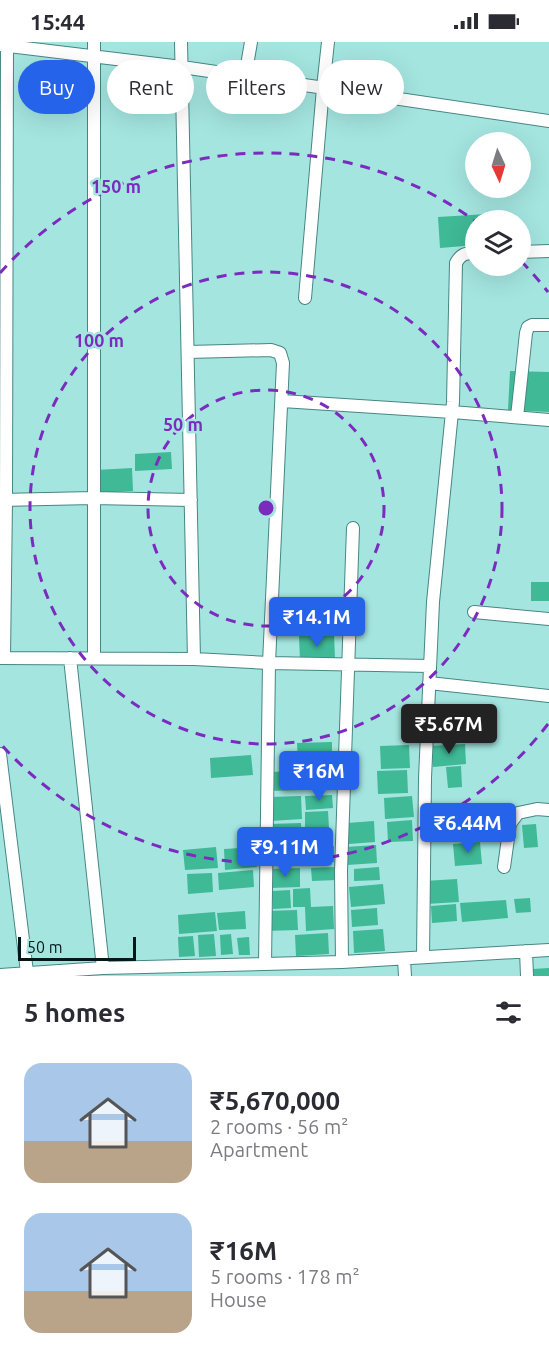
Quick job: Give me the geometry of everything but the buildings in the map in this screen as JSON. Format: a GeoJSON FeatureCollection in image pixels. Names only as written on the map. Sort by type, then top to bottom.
{"type":"FeatureCollection","features":[{"type":"Feature","properties":{"kind":"street"},"geometry":{"type":"LineString","coordinates":[[94,42],[94,657]]}},
{"type":"Feature","properties":{"kind":"street"},"geometry":{"type":"LineString","coordinates":[[182,42],[182,60]]}},
{"type":"Feature","properties":{"kind":"street"},"geometry":{"type":"LineString","coordinates":[[247,60],[250,42]]}},
{"type":"Feature","properties":{"kind":"street"},"geometry":{"type":"LineString","coordinates":[[326,60],[328,42]]}},
{"type":"Feature","properties":{"kind":"street"},"geometry":{"type":"LineString","coordinates":[[120,60],[3,46],[2,658],[94,657],[430,666]]}},
{"type":"Feature","properties":{"kind":"street"},"geometry":{"type":"LineString","coordinates":[[404,100],[549,121]]}},
{"type":"Feature","properties":{"kind":"street"},"geometry":{"type":"LineString","coordinates":[[183,114],[194,659]]}},
{"type":"Feature","properties":{"kind":"street"},"geometry":{"type":"LineString","coordinates":[[305,298],[321,114]]}},
{"type":"Feature","properties":{"kind":"street"},"geometry":{"type":"LineString","coordinates":[[531,252],[549,251]]}},
{"type":"Feature","properties":{"kind":"street"},"geometry":{"type":"LineString","coordinates":[[423,957],[425,778],[433,602],[452,412],[456,263],[459,257],[465,254]]}},
{"type":"Feature","properties":{"kind":"street"},"geometry":{"type":"LineString","coordinates":[[517,417],[528,327],[539,324],[549,325]]}},
{"type":"Feature","properties":{"kind":"street"},"geometry":{"type":"LineString","coordinates":[[188,352],[271,350],[280,353],[283,363],[269,663],[266,964]]}},
{"type":"Feature","properties":{"kind":"street"},"geometry":{"type":"LineString","coordinates":[[282,401],[549,420]]}},
{"type":"Feature","properties":{"kind":"street"},"geometry":{"type":"LineString","coordinates":[[3,500],[93,498],[191,500]]}},
{"type":"Feature","properties":{"kind":"street"},"geometry":{"type":"LineString","coordinates":[[342,962],[341,871],[353,528]]}},
{"type":"Feature","properties":{"kind":"street"},"geometry":{"type":"LineString","coordinates":[[474,612],[549,619]]}},
{"type":"Feature","properties":{"kind":"street"},"geometry":{"type":"LineString","coordinates":[[70,658],[103,968]]}},
{"type":"Feature","properties":{"kind":"street"},"geometry":{"type":"LineString","coordinates":[[429,683],[549,696]]}},
{"type":"Feature","properties":{"kind":"street"},"geometry":{"type":"LineString","coordinates":[[0,754],[27,972]]}},
{"type":"Feature","properties":{"kind":"street"},"geometry":{"type":"LineString","coordinates":[[504,867],[510,824],[518,813],[537,809],[549,810]]}},
{"type":"Feature","properties":{"kind":"street"},"geometry":{"type":"LineString","coordinates":[[5,975],[103,968],[342,962],[549,950]]}},
{"type":"Feature","properties":{"kind":"street"},"geometry":{"type":"LineString","coordinates":[[526,951],[527,976]]}},
{"type":"Feature","properties":{"kind":"street"},"geometry":{"type":"LineString","coordinates":[[404,959],[405,976]]}}]}
